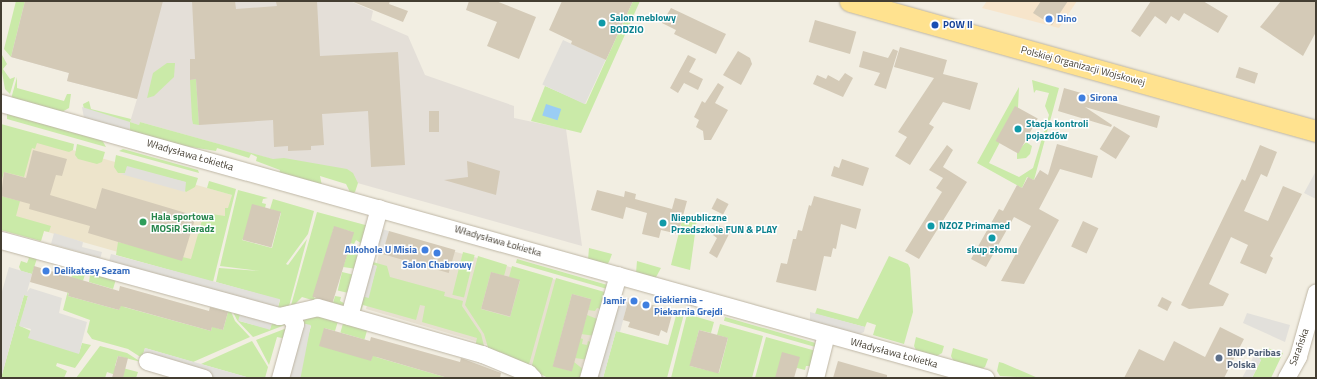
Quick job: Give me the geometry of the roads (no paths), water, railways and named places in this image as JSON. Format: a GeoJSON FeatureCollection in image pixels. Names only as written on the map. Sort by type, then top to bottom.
{"type":"FeatureCollection","features":[{"type":"Feature","properties":{"kind":"main road","name":"Polskiej Organizacji Wojskowej"},"geometry":{"type":"LineString","coordinates":[[850,1],[1316,131]]}},
{"type":"Feature","properties":{"kind":"street","name":"Władysława Łokietka"},"geometry":{"type":"LineString","coordinates":[[1,103],[985,378]]}},
{"type":"Feature","properties":{"kind":"street"},"geometry":{"type":"LineString","coordinates":[[349,316],[379,208]]}},
{"type":"Feature","properties":{"kind":"street"},"geometry":{"type":"LineString","coordinates":[[1,240],[279,316],[317,307],[482,354],[528,373],[533,378]]}},
{"type":"Feature","properties":{"kind":"street"},"geometry":{"type":"LineString","coordinates":[[588,378],[618,275]]}},
{"type":"Feature","properties":{"kind":"street","name":"Sarańska"},"geometry":{"type":"LineString","coordinates":[[1286,378],[1298,356],[1316,292]]}},
{"type":"Feature","properties":{"kind":"street"},"geometry":{"type":"LineString","coordinates":[[280,378],[295,324],[288,314]]}},
{"type":"Feature","properties":{"kind":"street"},"geometry":{"type":"LineString","coordinates":[[815,378],[826,334]]}},
{"type":"Feature","properties":{"kind":"street"},"geometry":{"type":"LineString","coordinates":[[147,361],[204,378]]}},
{"type":"Feature","properties":{"kind":"water"},"geometry":{"type":"Polygon","coordinates":[[[546,104],[561,109],[558,120],[542,115],[546,104]]]}},
{"type":"Feature","properties":{"kind":"place","name":"Dino"},"geometry":{"type":"Point","coordinates":[1049,19]}},
{"type":"Feature","properties":{"kind":"place","name":"Salon meblowy BODZIO"},"geometry":{"type":"Point","coordinates":[602,23]}},
{"type":"Feature","properties":{"kind":"place","name":"POW II"},"geometry":{"type":"Point","coordinates":[935,25]}},
{"type":"Feature","properties":{"kind":"place","name":"Sirona"},"geometry":{"type":"Point","coordinates":[1082,98]}},
{"type":"Feature","properties":{"kind":"place","name":"Stacja kontroli pojazdów"},"geometry":{"type":"Point","coordinates":[1018,129]}},
{"type":"Feature","properties":{"kind":"place","name":"Hala sportowa MOSiR Sieradz"},"geometry":{"type":"Point","coordinates":[143,222]}},
{"type":"Feature","properties":{"kind":"place","name":"Niepubliczne Przedszkole FUN & PLAY"},"geometry":{"type":"Point","coordinates":[663,223]}},
{"type":"Feature","properties":{"kind":"place","name":"NZOZ Primamed"},"geometry":{"type":"Point","coordinates":[931,226]}},
{"type":"Feature","properties":{"kind":"place","name":"skup złomu"},"geometry":{"type":"Point","coordinates":[992,238]}},
{"type":"Feature","properties":{"kind":"place","name":"Alkohole U Misia"},"geometry":{"type":"Point","coordinates":[425,250]}},
{"type":"Feature","properties":{"kind":"place","name":"Salon Chabrowy"},"geometry":{"type":"Point","coordinates":[437,253]}},
{"type":"Feature","properties":{"kind":"place","name":"Delikatesy Sezam"},"geometry":{"type":"Point","coordinates":[46,271]}},
{"type":"Feature","properties":{"kind":"place","name":"Jamir"},"geometry":{"type":"Point","coordinates":[634,301]}},
{"type":"Feature","properties":{"kind":"place","name":"Ciekiernia - Piekarnia Grejdi"},"geometry":{"type":"Point","coordinates":[646,305]}},
{"type":"Feature","properties":{"kind":"place","name":"BNP Paribas Polska"},"geometry":{"type":"Point","coordinates":[1219,358]}}]}
